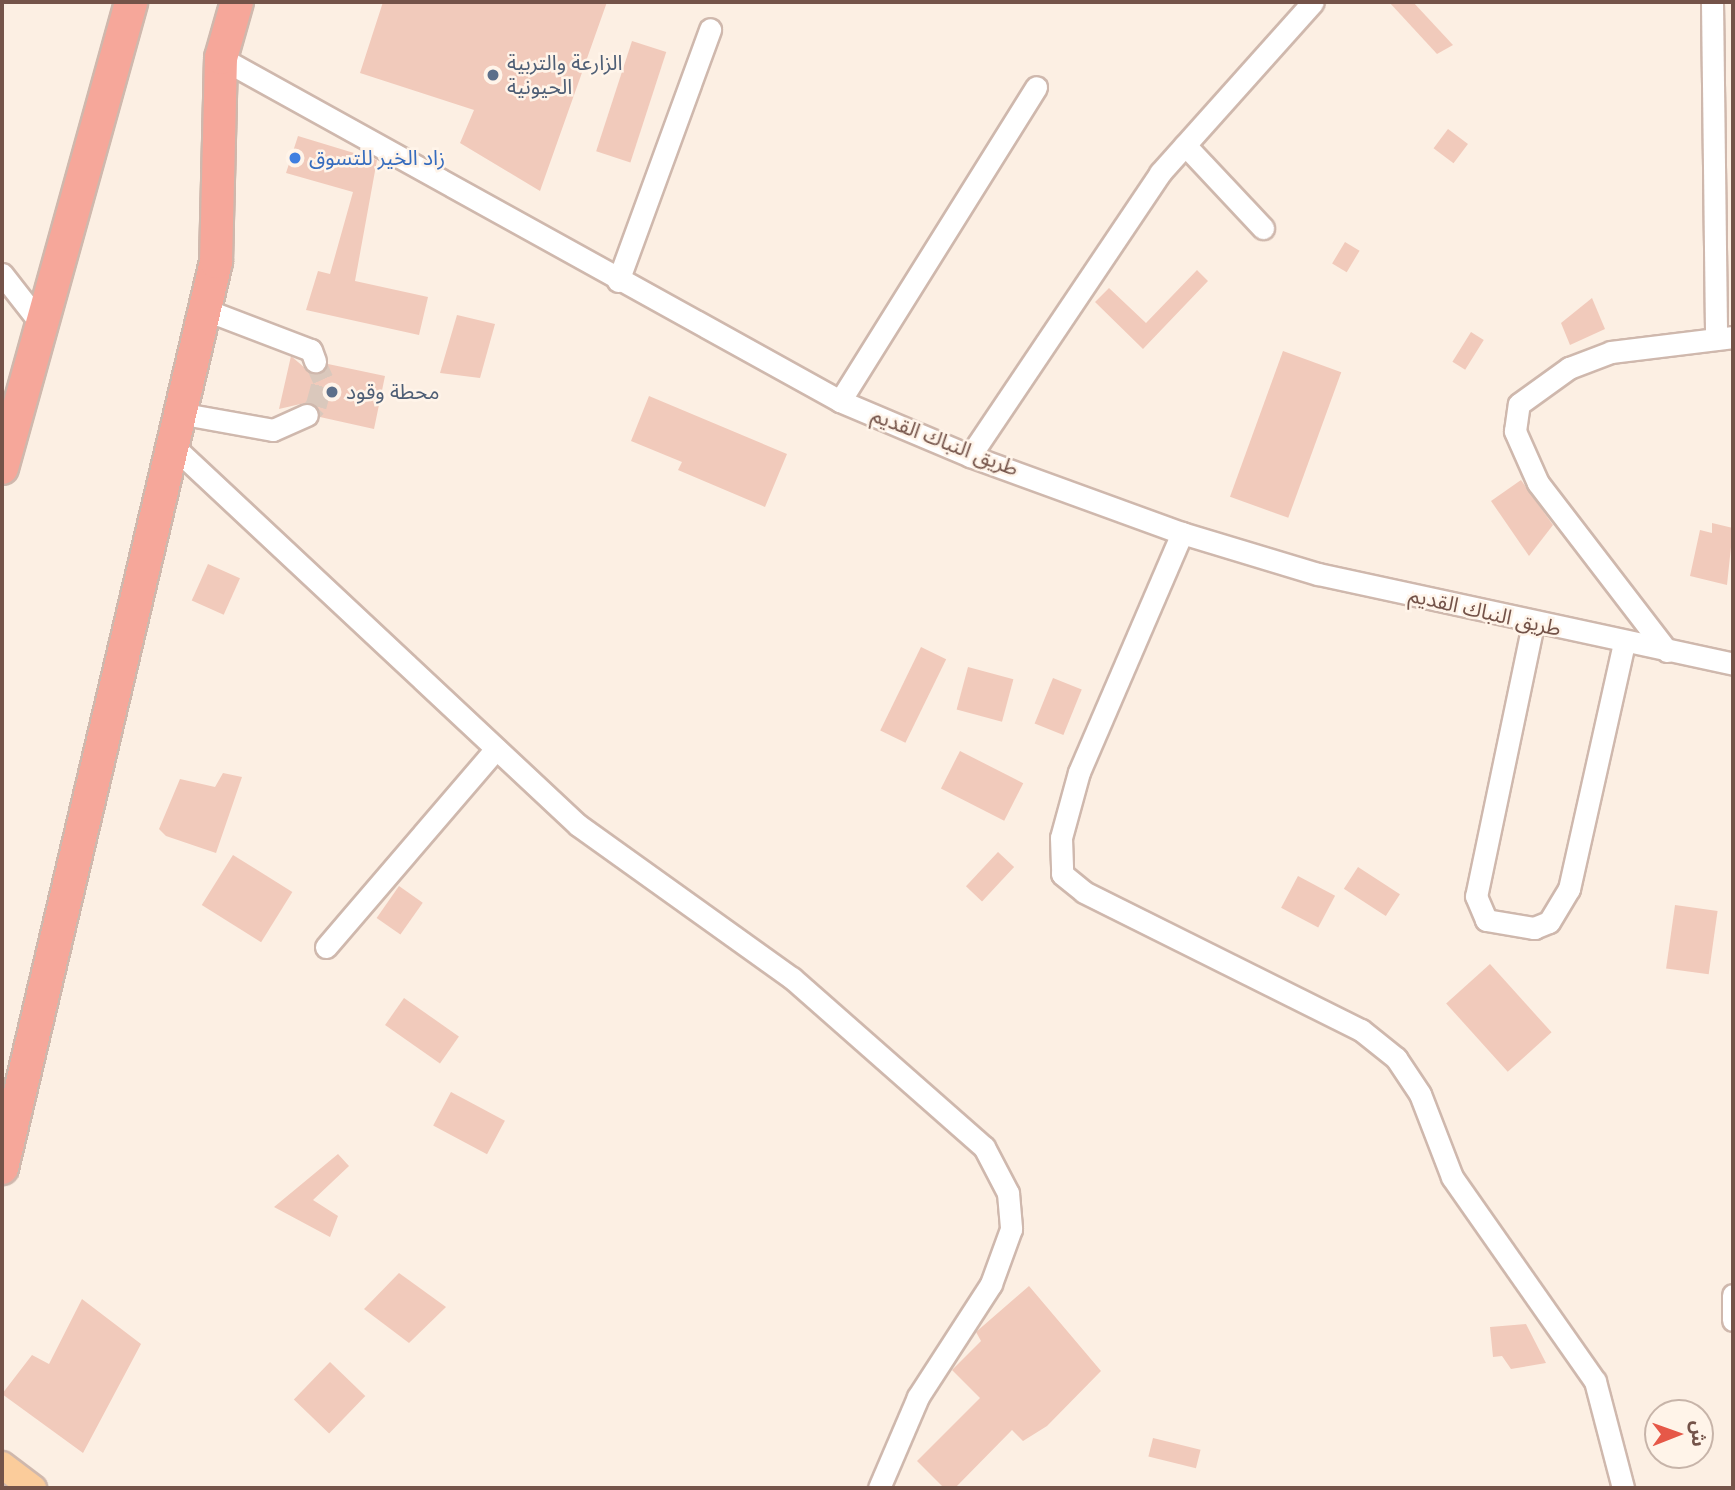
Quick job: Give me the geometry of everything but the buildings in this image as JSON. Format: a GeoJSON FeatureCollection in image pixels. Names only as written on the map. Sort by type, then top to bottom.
{"type":"FeatureCollection","features":[{"type":"Feature","properties":{"kind":"highway"},"geometry":{"type":"LineString","coordinates":[[2,468],[131,2]]}},
{"type":"Feature","properties":{"kind":"highway"},"geometry":{"type":"LineString","coordinates":[[2,1168],[184,414],[206,310],[221,219],[221,58],[237,2]]}},
{"type":"Feature","properties":{"kind":"main road"},"geometry":{"type":"LineString","coordinates":[[2,1465],[32,1488]]}},
{"type":"Feature","properties":{"kind":"street"},"geometry":{"type":"LineString","coordinates":[[971,456],[1070,299],[1185,145],[1313,2]]}},
{"type":"Feature","properties":{"kind":"street"},"geometry":{"type":"LineString","coordinates":[[1667,651],[1560,516],[1521,455],[1515,431],[1519,404],[1569,368],[1611,352],[1724,338],[1712,2]]}},
{"type":"Feature","properties":{"kind":"street"},"geometry":{"type":"LineString","coordinates":[[618,281],[710,29]]}},
{"type":"Feature","properties":{"kind":"street","name":"طريق النباك القديم"},"geometry":{"type":"LineString","coordinates":[[221,58],[618,281],[840,401],[971,456],[1182,533],[1318,574],[1533,624],[1733,664]]}},
{"type":"Feature","properties":{"kind":"street"},"geometry":{"type":"LineString","coordinates":[[840,401],[1036,87]]}},
{"type":"Feature","properties":{"kind":"street"},"geometry":{"type":"LineString","coordinates":[[1185,145],[1263,228]]}},
{"type":"Feature","properties":{"kind":"street"},"geometry":{"type":"LineString","coordinates":[[2,274],[41,324]]}},
{"type":"Feature","properties":{"kind":"street"},"geometry":{"type":"LineString","coordinates":[[206,310],[311,350],[316,361]]}},
{"type":"Feature","properties":{"kind":"street"},"geometry":{"type":"LineString","coordinates":[[184,414],[273,430],[307,415]]}},
{"type":"Feature","properties":{"kind":"street"},"geometry":{"type":"LineString","coordinates":[[175,448],[578,825],[792,978],[984,1147],[1008,1193],[1011,1228],[991,1284],[918,1396],[879,1488]]}},
{"type":"Feature","properties":{"kind":"street"},"geometry":{"type":"LineString","coordinates":[[1182,533],[1079,772],[1061,838],[1062,874],[1084,892],[1361,1030],[1396,1058],[1420,1094],[1451,1177],[1595,1381],[1623,1488]]}},
{"type":"Feature","properties":{"kind":"street"},"geometry":{"type":"LineString","coordinates":[[1533,624],[1476,896],[1486,920],[1534,928],[1549,922],[1569,890],[1624,642]]}},
{"type":"Feature","properties":{"kind":"street"},"geometry":{"type":"LineString","coordinates":[[326,947],[496,749]]}},
{"type":"Feature","properties":{"kind":"street"},"geometry":{"type":"LineString","coordinates":[[1733,1295],[1733,1320]]}},
{"type":"Feature","properties":{"kind":"tunnel"},"geometry":{"type":"LineString","coordinates":[[307,415],[316,406],[323,379],[315,361]]}},
{"type":"Feature","properties":{"kind":"place","name":"الزارعة والتربية الحيونية"},"geometry":{"type":"Point","coordinates":[493,75]}},
{"type":"Feature","properties":{"kind":"place","name":"زاد الخير للتسوق"},"geometry":{"type":"Point","coordinates":[295,158]}},
{"type":"Feature","properties":{"kind":"place","name":"محطة وقود"},"geometry":{"type":"Point","coordinates":[332,392]}}]}
